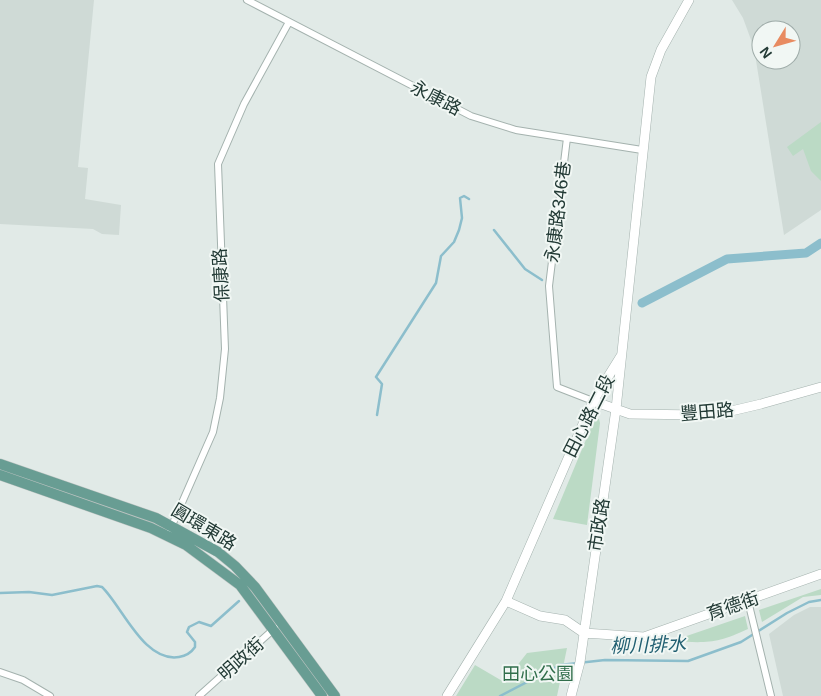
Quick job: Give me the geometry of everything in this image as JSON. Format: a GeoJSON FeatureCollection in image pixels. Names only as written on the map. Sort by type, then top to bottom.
{"type":"FeatureCollection","features":[{"type":"Feature","properties":{"kind":"main road","name":"圓環東路"},"geometry":{"type":"LineString","coordinates":[[0,464],[172,525],[218,552],[235,566],[278,626],[322,696]]}},
{"type":"Feature","properties":{"kind":"main road","name":"圓環東路"},"geometry":{"type":"LineString","coordinates":[[0,475],[168,535],[215,564],[240,585],[278,626],[335,696]]}},
{"type":"Feature","properties":{"kind":"street","name":"永康路"},"geometry":{"type":"LineString","coordinates":[[247,0],[471,116],[504,128],[642,150]]}},
{"type":"Feature","properties":{"kind":"street","name":"田心路二段"},"geometry":{"type":"LineString","coordinates":[[447,696],[506,601],[592,401],[622,354],[651,77],[661,50],[689,0]]}},
{"type":"Feature","properties":{"kind":"street","name":"保康路"},"geometry":{"type":"LineString","coordinates":[[168,535],[213,432],[220,398],[225,349],[218,164],[244,104],[289,22]]}},
{"type":"Feature","properties":{"kind":"street","name":"永康路346巷"},"geometry":{"type":"LineString","coordinates":[[567,138],[549,286],[557,387],[592,401]]}},
{"type":"Feature","properties":{"kind":"street","name":"市政路"},"geometry":{"type":"LineString","coordinates":[[571,696],[580,662],[622,354]]}},
{"type":"Feature","properties":{"kind":"street","name":"豐田路"},"geometry":{"type":"LineString","coordinates":[[592,401],[636,414],[701,415],[727,412],[821,387]]}},
{"type":"Feature","properties":{"kind":"street","name":"育德街"},"geometry":{"type":"LineString","coordinates":[[584,632],[644,637],[821,574]]}},
{"type":"Feature","properties":{"kind":"street"},"geometry":{"type":"LineString","coordinates":[[506,601],[540,616],[565,620],[584,632]]}},
{"type":"Feature","properties":{"kind":"street"},"geometry":{"type":"LineString","coordinates":[[748,601],[760,642],[772,696]]}},
{"type":"Feature","properties":{"kind":"street","name":"明政街"},"geometry":{"type":"LineString","coordinates":[[199,696],[278,626]]}},
{"type":"Feature","properties":{"kind":"street"},"geometry":{"type":"LineString","coordinates":[[0,672],[23,680],[50,696]]}},
{"type":"Feature","properties":{"kind":"shaded area"},"geometry":{"type":"Polygon","coordinates":[[[0,0],[94,0],[78,167],[88,168],[85,199],[121,205],[119,235],[102,234],[93,229],[0,224],[0,0]]]}},
{"type":"Feature","properties":{"kind":"shaded area"},"geometry":{"type":"Polygon","coordinates":[[[732,0],[821,0],[821,210],[784,235],[758,70],[801,70],[801,20],[751,20],[751,40],[743,18],[732,0]]]}},
{"type":"Feature","properties":{"kind":"shaded area"},"geometry":{"type":"Polygon","coordinates":[[[810,607],[821,607],[821,696],[783,696],[769,634],[794,615],[810,607]]]}},
{"type":"Feature","properties":{"kind":"green space"},"geometry":{"type":"Polygon","coordinates":[[[821,122],[821,181],[811,171],[803,149],[793,156],[787,147],[821,122]]]}},
{"type":"Feature","properties":{"kind":"green space"},"geometry":{"type":"Polygon","coordinates":[[[595,418],[599,419],[600,423],[587,525],[553,519],[595,418]]]}},
{"type":"Feature","properties":{"kind":"green space"},"geometry":{"type":"Polygon","coordinates":[[[821,589],[821,595],[803,597],[762,622],[759,610],[821,589]]]}},
{"type":"Feature","properties":{"kind":"green space"},"geometry":{"type":"Polygon","coordinates":[[[745,616],[748,629],[719,640],[703,642],[672,641],[745,616]]]}},
{"type":"Feature","properties":{"kind":"green space","name":"田心公園"},"geometry":{"type":"Polygon","coordinates":[[[567,648],[557,696],[456,696],[475,665],[504,682],[527,653],[567,648]]]}},
{"type":"Feature","properties":{"kind":"waterway"},"geometry":{"type":"LineString","coordinates":[[377,415],[382,384],[376,377],[436,283],[441,256],[454,242],[459,230],[462,218],[460,198],[464,196],[469,199]]}},
{"type":"Feature","properties":{"kind":"waterway"},"geometry":{"type":"LineString","coordinates":[[494,230],[525,269],[542,280]]}},
{"type":"Feature","properties":{"kind":"waterway"},"geometry":{"type":"LineString","coordinates":[[642,303],[727,259],[806,253],[821,243]]}},
{"type":"Feature","properties":{"kind":"waterway"},"geometry":{"type":"LineString","coordinates":[[0,593],[29,592],[52,595],[97,586],[102,587],[145,642],[155,651],[166,656],[179,657],[188,654],[195,647],[195,642],[187,632],[189,627],[199,622],[211,626],[239,601]]}},
{"type":"Feature","properties":{"kind":"waterway","name":"柳川排水"},"geometry":{"type":"LineString","coordinates":[[500,696],[560,665],[605,660],[688,661],[741,642],[787,613],[809,602],[821,600]]}}]}
